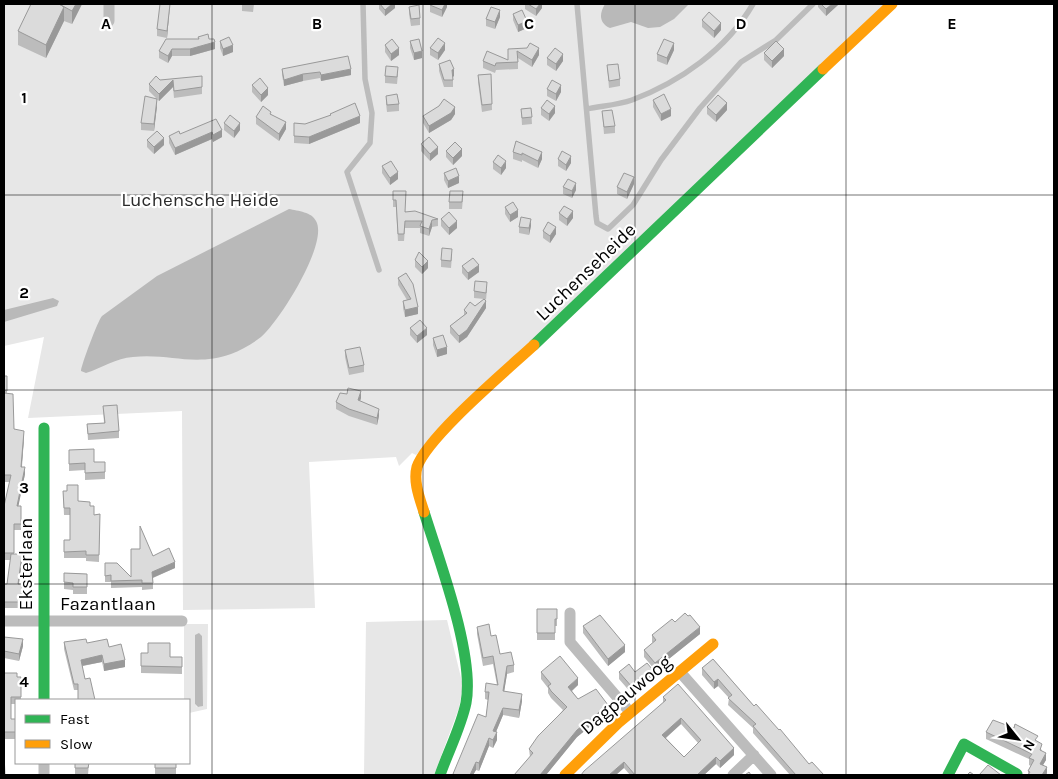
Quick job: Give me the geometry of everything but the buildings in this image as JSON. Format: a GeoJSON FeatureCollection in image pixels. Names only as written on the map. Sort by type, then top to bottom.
{"type":"FeatureCollection","features":[{"type":"Feature","properties":{"kind":"street"},"geometry":{"type":"LineString","coordinates":[[108,21],[109,4]]}},
{"type":"Feature","properties":{"kind":"street","name":"Luchenseheide"},"geometry":{"type":"LineString","coordinates":[[440,775],[466,703],[468,688],[466,658],[454,609],[417,490],[417,468],[431,443],[892,4]]}},
{"type":"Feature","properties":{"kind":"street","name":"Eksterlaan"},"geometry":{"type":"LineString","coordinates":[[44,428],[44,699]]}},
{"type":"Feature","properties":{"kind":"street"},"geometry":{"type":"LineString","coordinates":[[570,613],[570,642],[629,711]]}},
{"type":"Feature","properties":{"kind":"street","name":"Fazantlaan"},"geometry":{"type":"LineString","coordinates":[[4,621],[182,621]]}},
{"type":"Feature","properties":{"kind":"street","name":"Dagpauwoog"},"geometry":{"type":"LineString","coordinates":[[565,775],[585,752],[629,711],[713,644]]}},
{"type":"Feature","properties":{"kind":"street"},"geometry":{"type":"LineString","coordinates":[[680,672],[771,775]]}},
{"type":"Feature","properties":{"kind":"street"},"geometry":{"type":"LineString","coordinates":[[948,775],[964,744],[1017,774]]}},
{"type":"Feature","properties":{"kind":"street"},"geometry":{"type":"LineString","coordinates":[[733,775],[754,755]]}},
{"type":"Feature","properties":{"kind":"lane"},"geometry":{"type":"LineString","coordinates":[[363,4],[365,79],[372,113],[370,143],[347,172],[379,270]]}},
{"type":"Feature","properties":{"kind":"lane"},"geometry":{"type":"LineString","coordinates":[[577,4],[597,223],[608,229],[633,205],[661,160],[700,108],[742,62],[776,40],[813,4]]}},
{"type":"Feature","properties":{"kind":"lane"},"geometry":{"type":"LineString","coordinates":[[587,109],[630,101],[698,66],[744,19],[753,4]]}},
{"type":"Feature","properties":{"kind":"green space","name":"Luchensche Heide"},"geometry":{"type":"Polygon","coordinates":[[[4,4],[886,4],[416,455],[412,453],[399,466],[396,457],[309,462],[315,608],[183,610],[182,411],[28,418],[44,337],[4,346],[4,4]]]}},
{"type":"Feature","properties":{"kind":"green space"},"geometry":{"type":"Polygon","coordinates":[[[447,620],[463,686],[459,708],[434,775],[364,775],[366,622],[447,620]]]}},
{"type":"Feature","properties":{"kind":"green space"},"geometry":{"type":"Polygon","coordinates":[[[184,624],[208,624],[207,709],[190,713],[190,699],[184,699],[184,624]],[[195,635],[195,704],[197,707],[202,706],[202,636],[195,635]]]}},
{"type":"Feature","properties":{"kind":"shaded area"},"geometry":{"type":"Polygon","coordinates":[[[605,4],[689,4],[674,19],[660,27],[648,28],[631,22],[610,28],[604,24],[601,18],[605,4]]]}},
{"type":"Feature","properties":{"kind":"shaded area"},"geometry":{"type":"Polygon","coordinates":[[[289,209],[304,212],[314,218],[318,232],[315,246],[309,263],[290,300],[261,337],[239,351],[218,358],[193,360],[146,356],[133,357],[115,361],[86,373],[81,371],[90,343],[102,316],[157,276],[289,209]]]}},
{"type":"Feature","properties":{"kind":"shaded area"},"geometry":{"type":"Polygon","coordinates":[[[53,298],[59,301],[57,306],[4,322],[4,310],[53,298]]]}},
{"type":"Feature","properties":{"kind":"shaded area"},"geometry":{"type":"Polygon","coordinates":[[[199,633],[202,636],[203,706],[198,707],[195,704],[195,635],[199,633]]]}},
{"type":"Feature","properties":{"kind":"traffic: fast"},"geometry":{"type":"LineString","coordinates":[[534,345],[823,69]]}},
{"type":"Feature","properties":{"kind":"traffic: fast"},"geometry":{"type":"LineString","coordinates":[[44,428],[44,699]]}},
{"type":"Feature","properties":{"kind":"traffic: fast"},"geometry":{"type":"LineString","coordinates":[[424,512],[461,634],[467,683],[464,712],[440,775]]}},
{"type":"Feature","properties":{"kind":"traffic: fast"},"geometry":{"type":"LineString","coordinates":[[948,775],[964,744],[1017,774]]}},
{"type":"Feature","properties":{"kind":"traffic: slow"},"geometry":{"type":"LineString","coordinates":[[823,69],[892,4]]}},
{"type":"Feature","properties":{"kind":"traffic: slow"},"geometry":{"type":"LineString","coordinates":[[424,512],[416,479],[417,467],[424,454],[469,404],[534,345]]}},
{"type":"Feature","properties":{"kind":"traffic: slow"},"geometry":{"type":"LineString","coordinates":[[565,775],[618,723],[713,644]]}}]}
